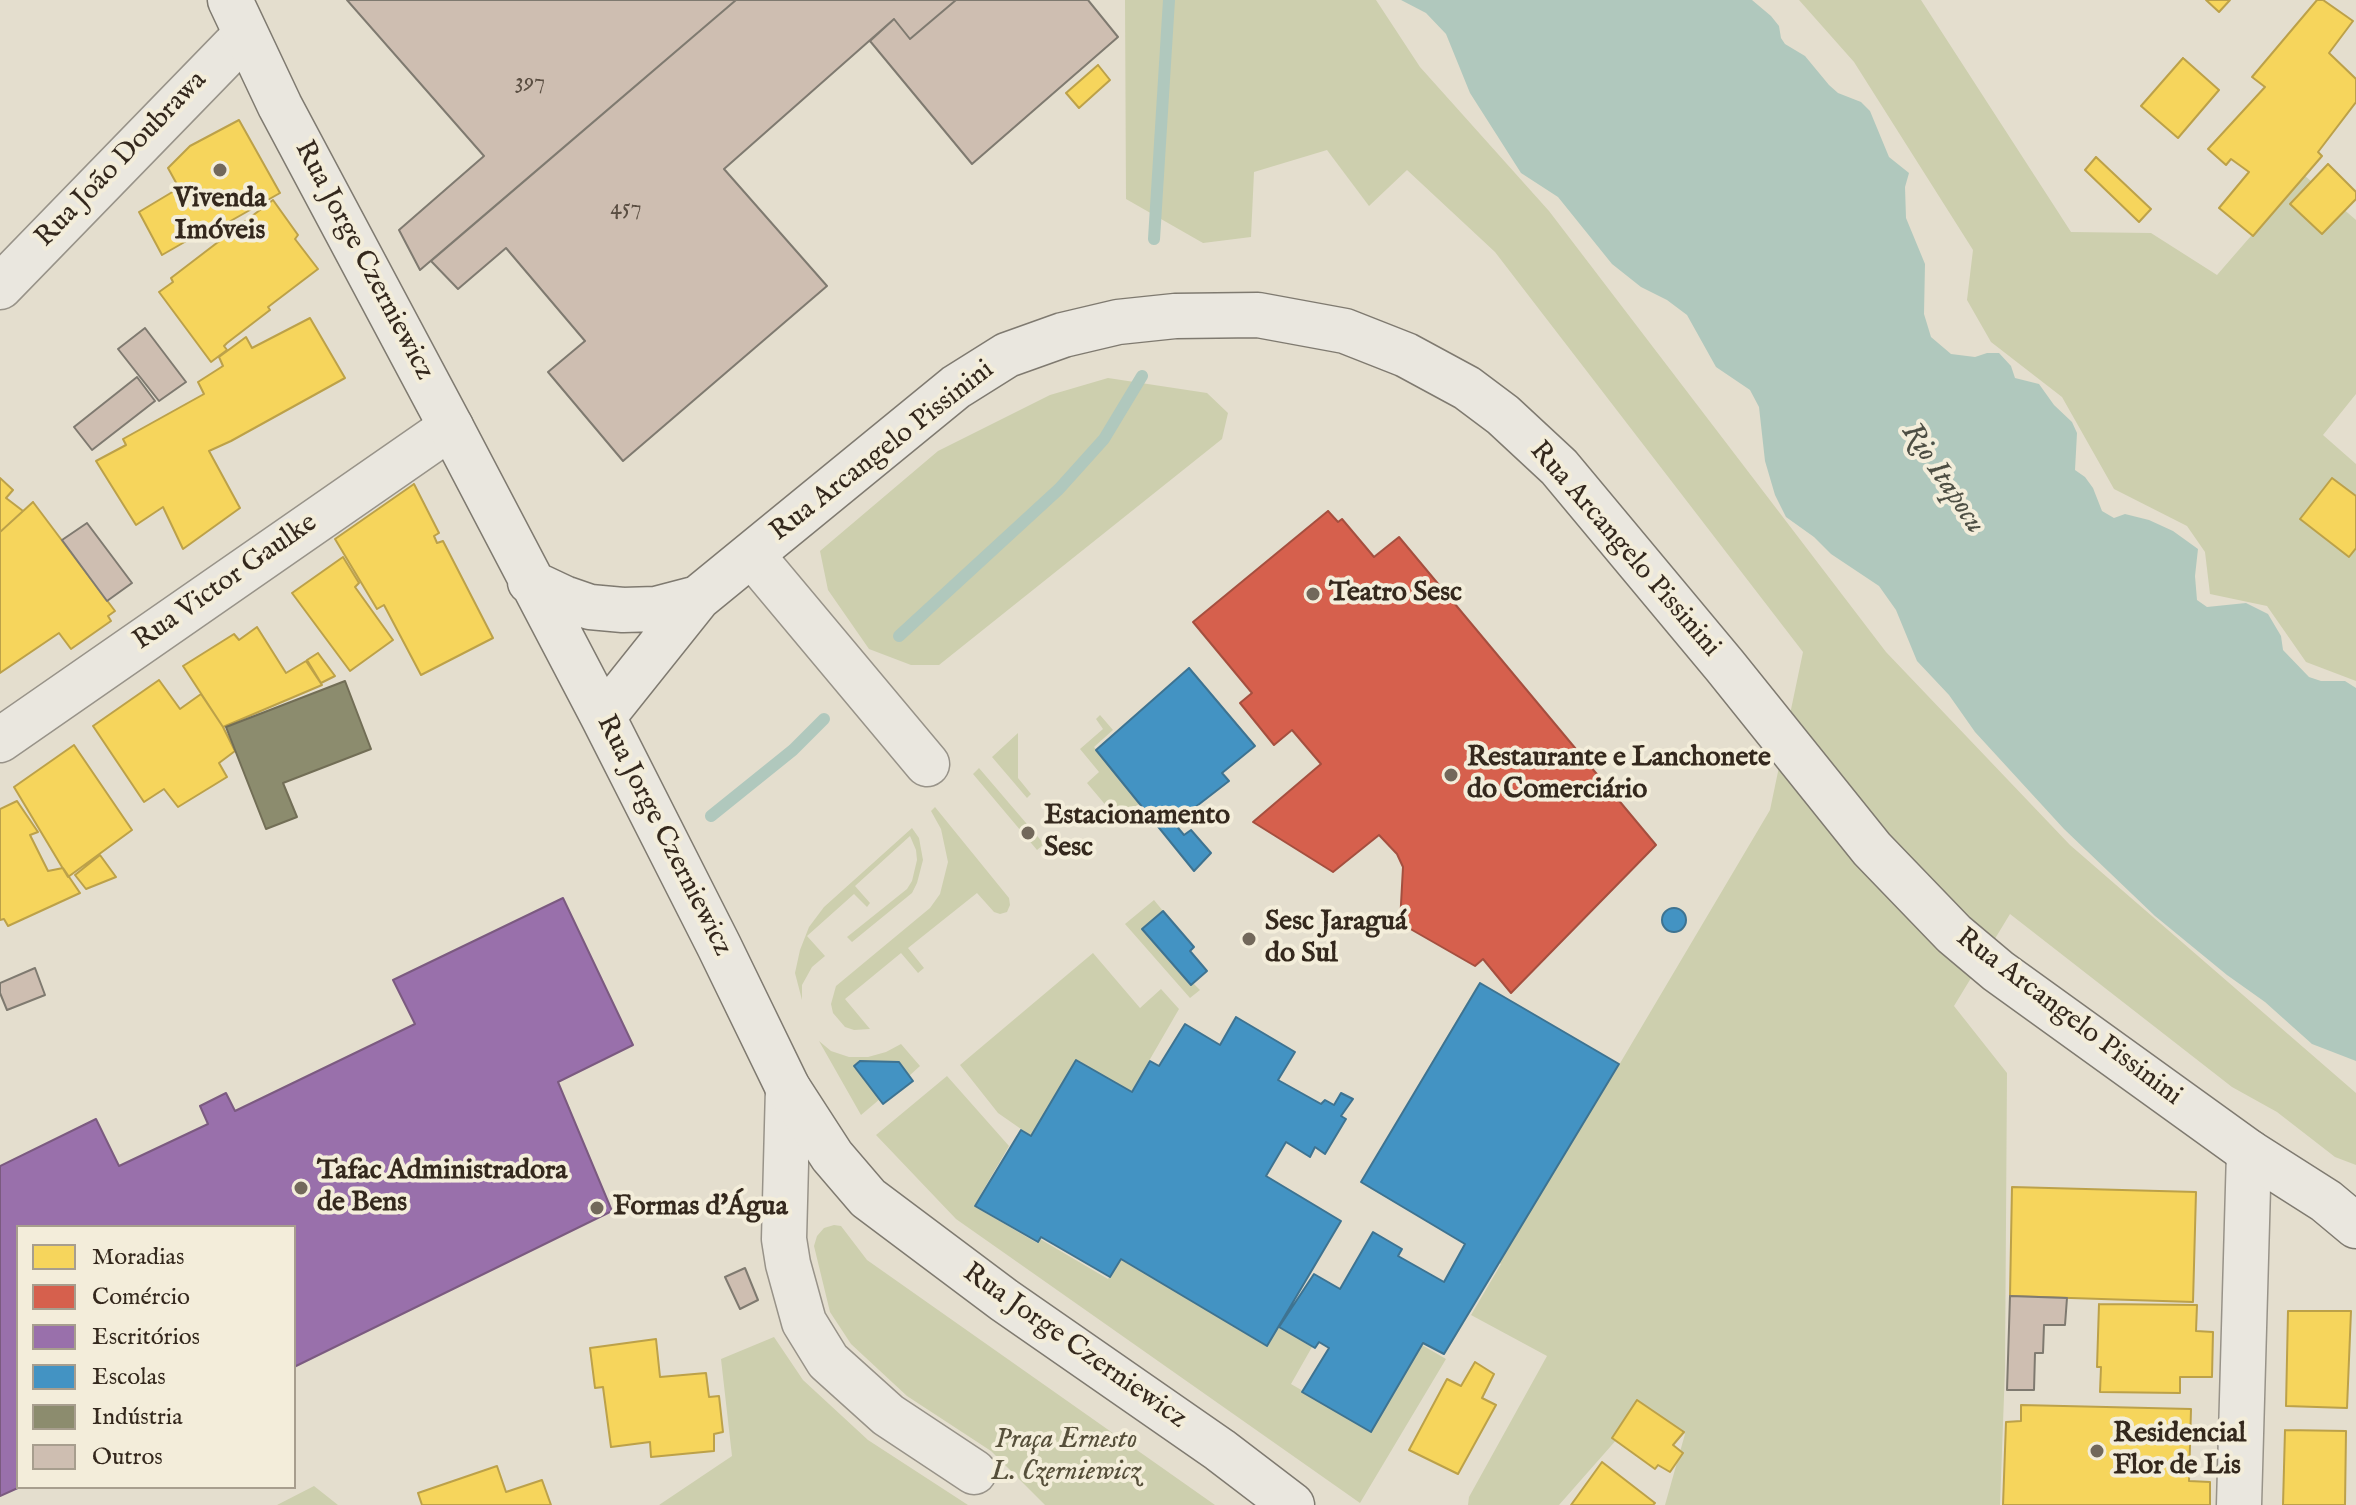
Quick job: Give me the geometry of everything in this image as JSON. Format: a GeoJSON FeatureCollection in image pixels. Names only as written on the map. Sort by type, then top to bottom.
{"type":"FeatureCollection","features":[{"type":"Feature","properties":{"kind":"main road","name":"Rua João Doubrawa"},"geometry":{"type":"LineString","coordinates":[[0,287],[237,18]]}},
{"type":"Feature","properties":{"kind":"main road","name":"Rua Jorge Czerniewicz"},"geometry":{"type":"LineString","coordinates":[[237,18],[280,106],[603,717],[808,1123],[844,1172],[868,1198],[1292,1505]]}},
{"type":"Feature","properties":{"kind":"main road","name":"Rua Arcangelo Pissinini"},"geometry":{"type":"LineString","coordinates":[[603,717],[698,598],[956,387],[1007,355],[1063,335],[1118,322],[1175,316],[1258,315],[1322,325],[1373,340],[1406,355],[1467,388],[1503,415],[1559,467],[1872,849],[1954,934],[1998,971],[2249,1152],[2326,1201],[2356,1226]]}},
{"type":"Feature","properties":{"kind":"main road","name":"Rua Victor Gaulke"},"geometry":{"type":"LineString","coordinates":[[0,740],[451,427]]}},
{"type":"Feature","properties":{"kind":"main road"},"geometry":{"type":"LineString","coordinates":[[752,555],[927,764]]}},
{"type":"Feature","properties":{"kind":"main road","name":"Rua Arcangelo Pissinini"},"geometry":{"type":"LineString","coordinates":[[530,582],[564,598],[601,608],[656,609],[698,598]]}},
{"type":"Feature","properties":{"kind":"main road"},"geometry":{"type":"LineString","coordinates":[[788,1088],[784,1239],[804,1322],[828,1361],[888,1415],[974,1472]]}},
{"type":"Feature","properties":{"kind":"main road"},"geometry":{"type":"LineString","coordinates":[[2239,1505],[2249,1152]]}},
{"type":"Feature","properties":{"kind":"main road"},"geometry":{"type":"LineString","coordinates":[[784,1205],[813,1180],[844,1172]]}},
{"type":"Feature","properties":{"kind":"green space"},"geometry":{"type":"Polygon","coordinates":[[[1125,0],[1376,0],[1420,67],[1549,211],[1886,652],[2070,845],[2356,1093],[2356,1165],[2335,1157],[2277,1112],[2232,1087],[2010,914],[1954,1006],[2007,1073],[2005,1369],[2000,1505],[1665,1505],[1685,1434],[1640,1402],[1618,1438],[1559,1505],[1468,1505],[1469,1497],[1547,1356],[1471,1315],[1501,1264],[1361,1183],[1478,984],[1619,1065],[1770,810],[1803,652],[1495,252],[1407,170],[1369,206],[1327,150],[1254,172],[1251,237],[1203,243],[1126,199],[1125,0]]]}},
{"type":"Feature","properties":{"kind":"green space"},"geometry":{"type":"Polygon","coordinates":[[[1799,0],[1921,0],[2071,232],[2151,233],[2217,275],[2304,175],[2356,220],[2356,394],[2323,435],[2356,464],[2356,681],[2306,662],[2267,606],[2210,594],[2205,552],[2187,526],[2114,489],[2062,397],[1991,342],[1967,300],[1973,250],[1854,62],[1799,0]]]}},
{"type":"Feature","properties":{"kind":"green space"},"geometry":{"type":"Polygon","coordinates":[[[1108,378],[1207,393],[1228,413],[1222,439],[939,665],[911,665],[869,649],[828,590],[820,551],[938,451],[1050,395],[1108,378]]]}},
{"type":"Feature","properties":{"kind":"green space"},"geometry":{"type":"Polygon","coordinates":[[[1100,715],[1113,730],[1094,747],[1141,802],[1119,821],[1087,783],[1099,772],[1080,749],[1103,729],[1096,719],[1100,715]]]}},
{"type":"Feature","properties":{"kind":"green space"},"geometry":{"type":"Polygon","coordinates":[[[1018,733],[1018,778],[1031,794],[1027,798],[992,757],[1018,733]]]}},
{"type":"Feature","properties":{"kind":"green space"},"geometry":{"type":"Polygon","coordinates":[[[979,768],[1044,844],[1037,850],[973,774],[979,768]]]}},
{"type":"Feature","properties":{"kind":"green space"},"geometry":{"type":"Polygon","coordinates":[[[935,807],[1009,898],[1010,905],[1007,912],[994,912],[977,893],[908,948],[924,968],[918,973],[901,953],[845,999],[870,1029],[845,1027],[833,1013],[831,1004],[836,986],[930,908],[940,894],[948,862],[941,829],[931,811],[935,807]]]}},
{"type":"Feature","properties":{"kind":"green space"},"geometry":{"type":"Polygon","coordinates":[[[912,828],[919,838],[923,860],[912,893],[852,942],[847,937],[907,889],[912,881],[917,860],[910,836],[855,886],[870,903],[867,907],[854,894],[807,936],[825,956],[812,967],[802,985],[802,1000],[795,973],[809,927],[824,907],[912,828]]]}},
{"type":"Feature","properties":{"kind":"green space"},"geometry":{"type":"Polygon","coordinates":[[[1154,900],[1163,911],[1142,929],[1191,985],[1193,983],[1200,990],[1190,998],[1125,924],[1154,900]]]}},
{"type":"Feature","properties":{"kind":"green space"},"geometry":{"type":"Polygon","coordinates":[[[1093,953],[1140,1008],[1161,989],[1179,1009],[1131,1092],[1077,1060],[1031,1136],[998,1113],[960,1065],[1093,953]]]}},
{"type":"Feature","properties":{"kind":"green space"},"geometry":{"type":"Polygon","coordinates":[[[819,1041],[831,1051],[849,1057],[868,1057],[901,1044],[920,1066],[909,1076],[860,1061],[854,1066],[880,1099],[861,1115],[819,1041]]]}},
{"type":"Feature","properties":{"kind":"green space"},"geometry":{"type":"Polygon","coordinates":[[[947,1076],[1009,1146],[974,1206],[1037,1243],[1040,1239],[1108,1279],[1121,1259],[1265,1345],[1277,1326],[1312,1347],[1291,1384],[1370,1430],[1422,1345],[1446,1359],[1360,1503],[956,1219],[876,1135],[947,1076]]]}},
{"type":"Feature","properties":{"kind":"green space","name":"Praça Ernesto L. Czerniewicz"},"geometry":{"type":"Polygon","coordinates":[[[841,1226],[867,1260],[1215,1505],[1045,1505],[991,1451],[907,1396],[851,1344],[830,1312],[814,1246],[824,1228],[841,1226]]]}},
{"type":"Feature","properties":{"kind":"green space"},"geometry":{"type":"Polygon","coordinates":[[[774,1337],[803,1380],[868,1440],[968,1505],[659,1505],[732,1456],[721,1359],[774,1337]]]}},
{"type":"Feature","properties":{"kind":"green space"},"geometry":{"type":"Polygon","coordinates":[[[314,1486],[338,1505],[277,1505],[314,1486]]]}},
{"type":"Feature","properties":{"kind":"water","name":"Rio Itapocu"},"geometry":{"type":"Polygon","coordinates":[[[1401,0],[1752,0],[1779,26],[1785,44],[1805,56],[1838,93],[1861,102],[1870,111],[1889,157],[1909,173],[1905,187],[1906,218],[1925,264],[1924,314],[1931,337],[1951,354],[1975,357],[1999,353],[2011,366],[2015,378],[2039,384],[2054,405],[2072,422],[2077,433],[2075,470],[2093,488],[2102,511],[2114,518],[2125,514],[2149,520],[2173,531],[2198,549],[2195,576],[2197,600],[2207,607],[2246,603],[2268,614],[2281,636],[2283,650],[2309,677],[2321,681],[2345,681],[2356,688],[2356,1061],[2312,1044],[2265,1002],[2155,916],[2064,829],[1975,732],[1949,695],[1917,661],[1896,610],[1879,586],[1831,554],[1786,517],[1775,495],[1765,461],[1759,407],[1750,390],[1716,367],[1687,315],[1667,300],[1641,287],[1612,264],[1558,197],[1521,173],[1470,93],[1446,34],[1426,13],[1401,0]]]}},
{"type":"Feature","properties":{"kind":"building: Moradias"},"geometry":{"type":"Polygon","coordinates":[[[2206,0],[2230,0],[2219,12],[2206,0]]]}},
{"type":"Feature","properties":{"kind":"building: Moradias"},"geometry":{"type":"Polygon","coordinates":[[[2317,0],[2323,0],[2353,21],[2329,53],[2356,79],[2356,102],[2318,152],[2322,156],[2253,236],[2219,208],[2249,172],[2231,159],[2226,165],[2208,149],[2265,87],[2252,77],[2317,0]]]}},
{"type":"Feature","properties":{"kind":"building: Moradias"},"geometry":{"type":"Polygon","coordinates":[[[2183,58],[2219,90],[2178,138],[2141,106],[2183,58]]]}},
{"type":"Feature","properties":{"kind":"building: Moradias"},"geometry":{"type":"Polygon","coordinates":[[[1098,65],[1110,80],[1079,108],[1066,93],[1098,65]]]}},
{"type":"Feature","properties":{"kind":"building: Moradias"},"geometry":{"type":"Polygon","coordinates":[[[239,120],[280,193],[204,236],[202,232],[162,255],[139,212],[179,188],[168,168],[190,146],[239,120]]]}},
{"type":"Feature","properties":{"kind":"building: Moradias"},"geometry":{"type":"Polygon","coordinates":[[[2096,157],[2151,209],[2139,222],[2085,170],[2096,157]]]}},
{"type":"Feature","properties":{"kind":"building: Moradias"},"geometry":{"type":"Polygon","coordinates":[[[2328,164],[2356,192],[2356,199],[2322,234],[2290,204],[2328,164]]]}},
{"type":"Feature","properties":{"kind":"building: Moradias"},"geometry":{"type":"Polygon","coordinates":[[[273,200],[298,235],[295,239],[318,269],[268,307],[270,310],[227,343],[224,346],[227,350],[211,362],[159,292],[173,282],[171,278],[273,200]]]}},
{"type":"Feature","properties":{"kind":"building: Moradias"},"geometry":{"type":"Polygon","coordinates":[[[310,318],[345,378],[209,451],[240,508],[183,549],[163,507],[136,525],[96,461],[126,445],[123,439],[204,394],[198,382],[223,366],[219,357],[246,337],[252,348],[310,318]]]}},
{"type":"Feature","properties":{"kind":"building: Moradias"},"geometry":{"type":"Polygon","coordinates":[[[0,478],[13,490],[6,498],[23,511],[0,532],[0,478]]]}},
{"type":"Feature","properties":{"kind":"building: Moradias"},"geometry":{"type":"Polygon","coordinates":[[[2332,478],[2356,496],[2356,548],[2349,557],[2300,519],[2332,478]]]}},
{"type":"Feature","properties":{"kind":"building: Moradias"},"geometry":{"type":"Polygon","coordinates":[[[414,484],[439,533],[434,536],[437,543],[443,541],[493,638],[421,675],[384,605],[377,609],[335,539],[414,484]]]}},
{"type":"Feature","properties":{"kind":"building: Moradias"},"geometry":{"type":"Polygon","coordinates":[[[33,502],[115,611],[108,616],[111,621],[71,649],[59,633],[0,673],[0,532],[33,502]]]}},
{"type":"Feature","properties":{"kind":"building: Moradias"},"geometry":{"type":"Polygon","coordinates":[[[343,557],[359,583],[355,587],[393,640],[350,671],[292,593],[343,557]]]}},
{"type":"Feature","properties":{"kind":"building: Moradias"},"geometry":{"type":"Polygon","coordinates":[[[257,627],[286,673],[306,661],[322,685],[223,727],[183,666],[234,634],[239,640],[257,627]]]}},
{"type":"Feature","properties":{"kind":"building: Moradias"},"geometry":{"type":"Polygon","coordinates":[[[318,653],[335,676],[321,683],[307,660],[318,653]]]}},
{"type":"Feature","properties":{"kind":"building: Moradias"},"geometry":{"type":"Polygon","coordinates":[[[159,680],[180,709],[201,694],[235,751],[219,763],[227,777],[178,807],[164,789],[144,802],[93,726],[159,680]]]}},
{"type":"Feature","properties":{"kind":"building: Moradias"},"geometry":{"type":"Polygon","coordinates":[[[74,745],[132,830],[68,877],[14,787],[74,745]]]}},
{"type":"Feature","properties":{"kind":"building: Moradias"},"geometry":{"type":"Polygon","coordinates":[[[17,801],[38,832],[30,835],[48,871],[63,868],[80,893],[8,926],[4,919],[0,920],[0,809],[17,801]]]}},
{"type":"Feature","properties":{"kind":"building: Moradias"},"geometry":{"type":"Polygon","coordinates":[[[100,855],[116,877],[86,889],[75,875],[100,855]]]}},
{"type":"Feature","properties":{"kind":"building: Moradias"},"geometry":{"type":"Polygon","coordinates":[[[2012,1187],[2196,1192],[2193,1302],[2010,1296],[2012,1187]]]}},
{"type":"Feature","properties":{"kind":"building: Moradias"},"geometry":{"type":"Polygon","coordinates":[[[2099,1304],[2197,1305],[2196,1331],[2213,1332],[2212,1377],[2180,1377],[2180,1393],[2100,1392],[2101,1367],[2097,1367],[2099,1304]]]}},
{"type":"Feature","properties":{"kind":"building: Moradias"},"geometry":{"type":"Polygon","coordinates":[[[2288,1311],[2351,1311],[2347,1408],[2286,1406],[2288,1311]]]}},
{"type":"Feature","properties":{"kind":"building: Moradias"},"geometry":{"type":"Polygon","coordinates":[[[656,1339],[660,1377],[706,1373],[709,1397],[719,1396],[723,1432],[714,1434],[714,1451],[651,1457],[650,1442],[611,1447],[603,1387],[595,1388],[590,1348],[656,1339]]]}},
{"type":"Feature","properties":{"kind":"building: Moradias"},"geometry":{"type":"Polygon","coordinates":[[[1475,1362],[1494,1374],[1482,1398],[1496,1405],[1458,1474],[1409,1450],[1447,1379],[1461,1386],[1475,1362]]]}},
{"type":"Feature","properties":{"kind":"building: Moradias"},"geometry":{"type":"Polygon","coordinates":[[[1637,1400],[1684,1432],[1673,1445],[1683,1453],[1670,1472],[1658,1465],[1655,1469],[1612,1438],[1637,1400]]]}},
{"type":"Feature","properties":{"kind":"building: Moradias","name":"Residencial Flor de Lis"},"geometry":{"type":"Polygon","coordinates":[[[2021,1405],[2191,1409],[2189,1481],[2210,1482],[2210,1505],[2003,1505],[2006,1422],[2021,1421],[2021,1405]]]}},
{"type":"Feature","properties":{"kind":"building: Moradias"},"geometry":{"type":"Polygon","coordinates":[[[2285,1430],[2346,1431],[2345,1505],[2283,1505],[2285,1430]]]}},
{"type":"Feature","properties":{"kind":"building: Moradias"},"geometry":{"type":"Polygon","coordinates":[[[1602,1462],[1655,1503],[1571,1505],[1602,1462]]]}},
{"type":"Feature","properties":{"kind":"building: Moradias"},"geometry":{"type":"Polygon","coordinates":[[[497,1466],[506,1492],[542,1480],[551,1505],[422,1505],[418,1493],[497,1466]]]}},
{"type":"Feature","properties":{"kind":"building: Comércio"},"geometry":{"type":"Polygon","coordinates":[[[1328,511],[1338,522],[1342,519],[1374,557],[1399,537],[1656,845],[1511,993],[1483,959],[1475,966],[1400,923],[1403,867],[1397,854],[1379,835],[1333,872],[1253,822],[1321,764],[1292,730],[1274,745],[1240,703],[1252,693],[1193,622],[1328,511]]]}},
{"type":"Feature","properties":{"kind":"building: Escritórios","name":"Tafac Administradora de Bens"},"geometry":{"type":"Polygon","coordinates":[[[563,898],[633,1045],[558,1082],[612,1211],[296,1366],[296,1225],[16,1225],[16,1489],[0,1496],[0,1166],[96,1119],[119,1166],[208,1124],[200,1106],[226,1093],[235,1111],[415,1024],[393,980],[563,898]]]}},
{"type":"Feature","properties":{"kind":"building: Escolas"},"geometry":{"type":"Polygon","coordinates":[[[1189,668],[1255,746],[1222,773],[1229,781],[1180,819],[1174,812],[1169,817],[1184,835],[1191,830],[1211,853],[1194,871],[1096,750],[1189,668]]]}},
{"type":"Feature","properties":{"kind":"building: Escolas"},"geometry":{"type":"Polygon","coordinates":[[[1674,908],[1683,911],[1686,920],[1683,929],[1674,932],[1665,929],[1662,920],[1665,911],[1674,908]]]}},
{"type":"Feature","properties":{"kind":"building: Escolas"},"geometry":{"type":"Polygon","coordinates":[[[1163,911],[1194,947],[1190,951],[1207,971],[1191,985],[1142,929],[1163,911]]]}},
{"type":"Feature","properties":{"kind":"building: Escolas"},"geometry":{"type":"Polygon","coordinates":[[[1480,983],[1619,1064],[1444,1354],[1423,1343],[1371,1432],[1302,1392],[1329,1348],[1319,1342],[1315,1348],[1279,1327],[1314,1274],[1340,1289],[1373,1232],[1402,1249],[1398,1256],[1444,1282],[1465,1244],[1361,1182],[1480,983]]]}},
{"type":"Feature","properties":{"kind":"building: Escolas"},"geometry":{"type":"Polygon","coordinates":[[[1236,1017],[1295,1052],[1278,1080],[1321,1104],[1325,1100],[1334,1105],[1341,1093],[1353,1099],[1341,1116],[1346,1119],[1325,1154],[1315,1147],[1310,1157],[1286,1142],[1266,1176],[1341,1221],[1267,1346],[1121,1259],[1110,1277],[1041,1237],[1038,1242],[975,1206],[1021,1130],[1031,1136],[1076,1060],[1132,1092],[1150,1061],[1159,1066],[1185,1024],[1220,1045],[1236,1017]]]}},
{"type":"Feature","properties":{"kind":"building: Escolas"},"geometry":{"type":"Polygon","coordinates":[[[860,1061],[899,1062],[913,1081],[883,1104],[854,1066],[860,1061]]]}},
{"type":"Feature","properties":{"kind":"building: Indústria"},"geometry":{"type":"Polygon","coordinates":[[[345,681],[371,749],[283,783],[297,817],[266,829],[226,727],[345,681]]]}},
{"type":"Feature","properties":{"kind":"building: Outros"},"geometry":{"type":"Polygon","coordinates":[[[347,0],[736,0],[420,270],[399,230],[484,156],[347,0]]]}},
{"type":"Feature","properties":{"kind":"building: Outros"},"geometry":{"type":"Polygon","coordinates":[[[736,0],[956,0],[910,39],[894,19],[724,169],[827,286],[623,461],[548,372],[585,341],[506,248],[458,289],[431,261],[736,0]]]}},
{"type":"Feature","properties":{"kind":"building: Outros"},"geometry":{"type":"Polygon","coordinates":[[[956,0],[1088,0],[1118,37],[972,164],[870,41],[894,19],[910,39],[956,0]]]}},
{"type":"Feature","properties":{"kind":"building: Outros"},"geometry":{"type":"Polygon","coordinates":[[[145,328],[186,382],[159,401],[118,349],[145,328]]]}},
{"type":"Feature","properties":{"kind":"building: Outros"},"geometry":{"type":"Polygon","coordinates":[[[137,377],[155,401],[92,450],[74,427],[137,377]]]}},
{"type":"Feature","properties":{"kind":"building: Outros"},"geometry":{"type":"Polygon","coordinates":[[[87,523],[132,583],[107,601],[62,540],[87,523]]]}},
{"type":"Feature","properties":{"kind":"building: Outros"},"geometry":{"type":"Polygon","coordinates":[[[35,968],[45,995],[7,1010],[0,993],[0,983],[35,968]]]}},
{"type":"Feature","properties":{"kind":"building: Outros"},"geometry":{"type":"Polygon","coordinates":[[[745,1268],[758,1300],[740,1309],[725,1277],[745,1268]]]}},
{"type":"Feature","properties":{"kind":"building: Outros"},"geometry":{"type":"Polygon","coordinates":[[[2010,1296],[2067,1298],[2065,1325],[2044,1325],[2043,1353],[2035,1353],[2034,1390],[2007,1390],[2010,1296]]]}},
{"type":"Feature","properties":{"kind":"waterway"},"geometry":{"type":"LineString","coordinates":[[1154,239],[1169,0]]}},
{"type":"Feature","properties":{"kind":"waterway"},"geometry":{"type":"LineString","coordinates":[[899,636],[1059,489],[1104,439],[1142,376]]}},
{"type":"Feature","properties":{"kind":"waterway"},"geometry":{"type":"LineString","coordinates":[[711,816],[793,750],[824,719]]}},
{"type":"Feature","properties":{"kind":"place","name":"Vivenda Imóveis"},"geometry":{"type":"Point","coordinates":[220,170]}},
{"type":"Feature","properties":{"kind":"place","name":"Teatro Sesc"},"geometry":{"type":"Point","coordinates":[1313,594]}},
{"type":"Feature","properties":{"kind":"place","name":"Restaurante e Lanchonete do Comerciário"},"geometry":{"type":"Point","coordinates":[1451,775]}},
{"type":"Feature","properties":{"kind":"place","name":"Estacionamento Sesc"},"geometry":{"type":"Point","coordinates":[1028,833]}},
{"type":"Feature","properties":{"kind":"place","name":"Sesc Jaraguá do Sul"},"geometry":{"type":"Point","coordinates":[1249,939]}},
{"type":"Feature","properties":{"kind":"place","name":"Tafac Administradora de Bens"},"geometry":{"type":"Point","coordinates":[301,1188]}},
{"type":"Feature","properties":{"kind":"place","name":"Formas d'Água"},"geometry":{"type":"Point","coordinates":[597,1208]}},
{"type":"Feature","properties":{"kind":"place","name":"Residencial Flor de Lis"},"geometry":{"type":"Point","coordinates":[2097,1451]}}]}
